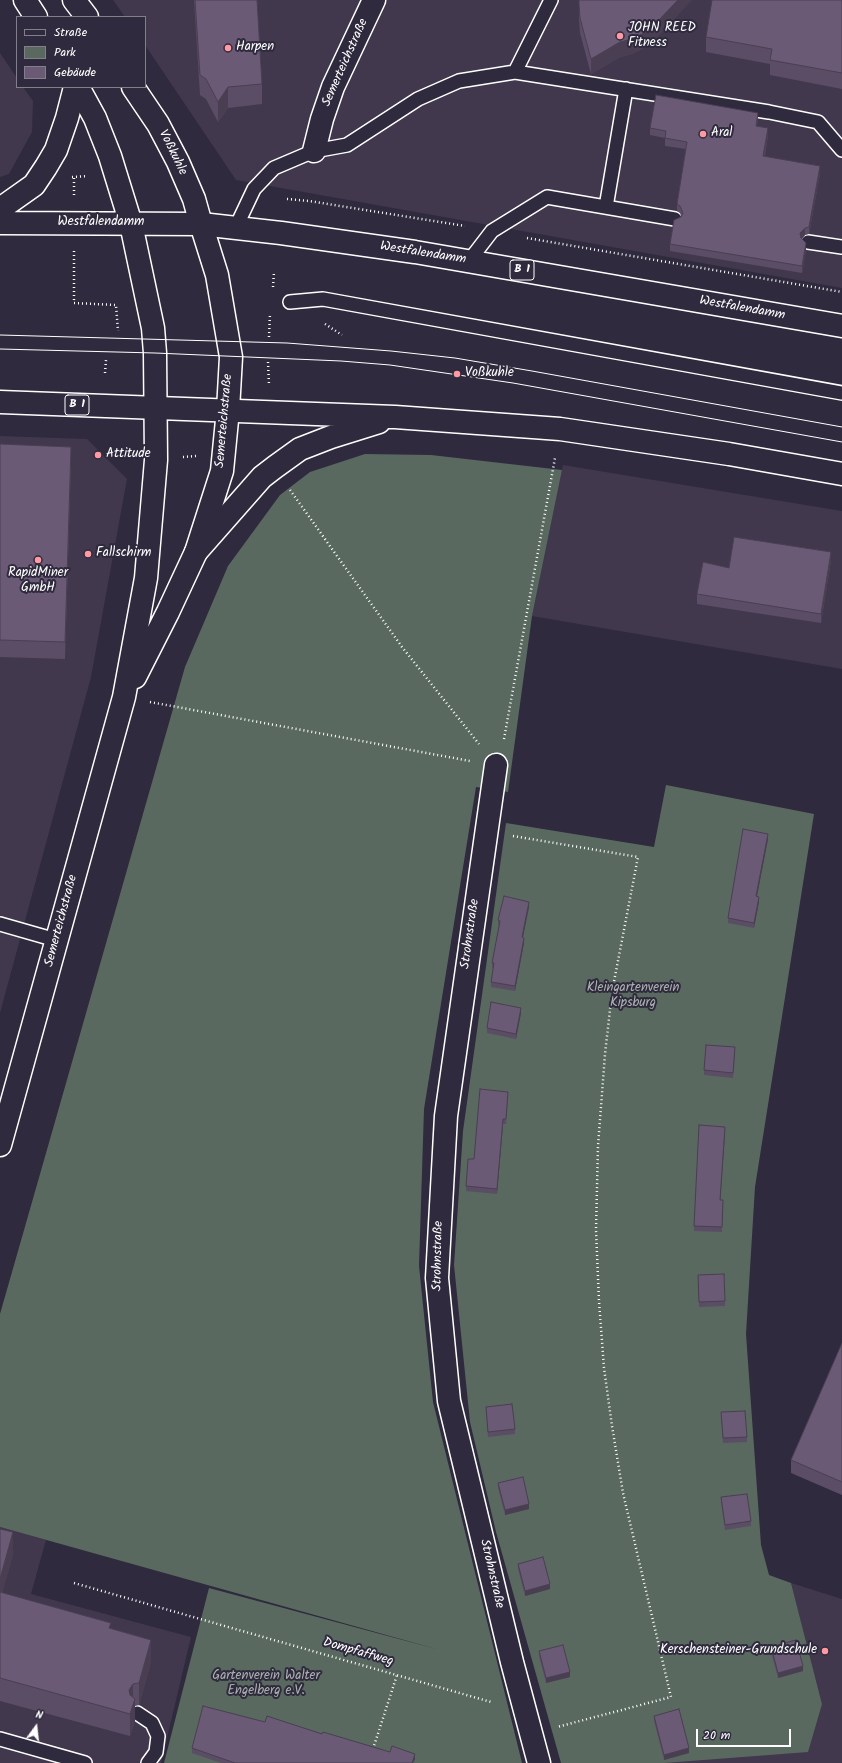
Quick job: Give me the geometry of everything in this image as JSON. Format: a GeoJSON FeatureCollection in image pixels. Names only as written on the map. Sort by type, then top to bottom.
{"type":"FeatureCollection","features":[{"type":"Feature","properties":{"kind":"main road"},"geometry":{"type":"LineString","coordinates":[[25,0],[35,16]]}},
{"type":"Feature","properties":{"kind":"main road"},"geometry":{"type":"LineString","coordinates":[[74,0],[86,16]]}},
{"type":"Feature","properties":{"kind":"main road","name":"Semerteichstraße"},"geometry":{"type":"LineString","coordinates":[[314,150],[322,119],[333,87],[374,0]]}},
{"type":"Feature","properties":{"kind":"main road"},"geometry":{"type":"LineString","coordinates":[[0,209],[34,185],[46,167],[56,150],[67,118],[74,88]]}},
{"type":"Feature","properties":{"kind":"main road"},"geometry":{"type":"LineString","coordinates":[[79,88],[95,118],[110,156],[131,224]]}},
{"type":"Feature","properties":{"kind":"main road","name":"Voßkuhle"},"geometry":{"type":"LineString","coordinates":[[135,88],[158,124],[178,162],[194,200],[201,224]]}},
{"type":"Feature","properties":{"kind":"main road","name":"Westfalendamm"},"geometry":{"type":"LineString","coordinates":[[0,223],[201,224],[236,227],[415,252],[842,326]]}},
{"type":"Feature","properties":{"kind":"main road","name":"Semerteichstraße"},"geometry":{"type":"LineString","coordinates":[[0,1145],[124,697],[146,578],[156,460],[155,353],[153,328],[131,224]]}},
{"type":"Feature","properties":{"kind":"main road","name":"Semerteichstraße"},"geometry":{"type":"LineString","coordinates":[[124,697],[168,612],[196,552],[222,470],[228,410],[230,357],[217,275],[201,224]]}},
{"type":"Feature","properties":{"kind":"main road","name":"B 1"},"geometry":{"type":"LineString","coordinates":[[0,402],[395,416],[560,429],[729,454],[842,474]]}},
{"type":"Feature","properties":{"kind":"main road"},"geometry":{"type":"LineString","coordinates":[[196,552],[262,477],[294,453],[331,436],[395,416]]}},
{"type":"Feature","properties":{"kind":"main road","name":"Strohnstraße"},"geometry":{"type":"LineString","coordinates":[[496,765],[446,1116],[437,1278],[449,1401],[539,1763]]}},
{"type":"Feature","properties":{"kind":"lane"},"geometry":{"type":"LineString","coordinates":[[515,72],[551,0]]}},
{"type":"Feature","properties":{"kind":"lane"},"geometry":{"type":"LineString","coordinates":[[236,227],[254,189],[274,168],[314,150],[347,145],[418,99],[460,81],[515,72],[769,112],[818,122],[842,150]]}},
{"type":"Feature","properties":{"kind":"lane"},"geometry":{"type":"LineString","coordinates":[[606,207],[626,89]]}},
{"type":"Feature","properties":{"kind":"lane"},"geometry":{"type":"LineString","coordinates":[[469,261],[492,231],[547,196],[675,219]]}},
{"type":"Feature","properties":{"kind":"lane"},"geometry":{"type":"LineString","coordinates":[[808,242],[842,247]]}},
{"type":"Feature","properties":{"kind":"lane"},"geometry":{"type":"LineString","coordinates":[[290,302],[323,300],[842,393]]}},
{"type":"Feature","properties":{"kind":"lane"},"geometry":{"type":"LineString","coordinates":[[0,924],[56,940]]}},
{"type":"Feature","properties":{"kind":"lane"},"geometry":{"type":"LineString","coordinates":[[137,1713],[152,1723],[158,1736],[156,1752],[148,1763]]}},
{"type":"Feature","properties":{"kind":"lane"},"geometry":{"type":"LineString","coordinates":[[0,1739],[85,1763]]}},
{"type":"Feature","properties":{"kind":"path"},"geometry":{"type":"LineString","coordinates":[[67,175],[74,178],[93,176]]}},
{"type":"Feature","properties":{"kind":"path"},"geometry":{"type":"LineString","coordinates":[[74,178],[74,196]]}},
{"type":"Feature","properties":{"kind":"path"},"geometry":{"type":"LineString","coordinates":[[287,199],[309,201],[492,231],[842,292]]}},
{"type":"Feature","properties":{"kind":"path"},"geometry":{"type":"LineString","coordinates":[[74,250],[74,303],[116,305],[118,331]]}},
{"type":"Feature","properties":{"kind":"path"},"geometry":{"type":"LineString","coordinates":[[105,373],[106,360]]}},
{"type":"Feature","properties":{"kind":"path"},"geometry":{"type":"LineString","coordinates":[[268,362],[268,388]]}},
{"type":"Feature","properties":{"kind":"path"},"geometry":{"type":"LineString","coordinates":[[496,765],[504,740],[555,458]]}},
{"type":"Feature","properties":{"kind":"path"},"geometry":{"type":"LineString","coordinates":[[288,487],[402,647],[496,765]]}},
{"type":"Feature","properties":{"kind":"path"},"geometry":{"type":"LineString","coordinates":[[124,697],[326,736],[496,765]]}},
{"type":"Feature","properties":{"kind":"path"},"geometry":{"type":"LineString","coordinates":[[486,830],[638,857],[612,992],[606,1046],[598,1146],[596,1238],[599,1309],[604,1368],[612,1426],[623,1493],[671,1697],[531,1734]]}},
{"type":"Feature","properties":{"kind":"path","name":"Dompfaffweg"},"geometry":{"type":"LineString","coordinates":[[74,1583],[490,1702]]}},
{"type":"Feature","properties":{"kind":"path"},"geometry":{"type":"LineString","coordinates":[[371,1756],[397,1675]]}},
{"type":"Feature","properties":{"kind":"shaded area"},"geometry":{"type":"Polygon","coordinates":[[[113,0],[842,0],[842,288],[236,180],[146,46],[146,16],[124,16],[113,0]]]}},
{"type":"Feature","properties":{"kind":"shaded area"},"geometry":{"type":"Polygon","coordinates":[[[0,53],[16,77],[16,88],[24,88],[33,101],[32,132],[9,174],[0,177],[0,53]]]}},
{"type":"Feature","properties":{"kind":"shaded area"},"geometry":{"type":"Polygon","coordinates":[[[0,436],[87,439],[127,479],[91,677],[0,1013],[0,436]]]}},
{"type":"Feature","properties":{"kind":"shaded area"},"geometry":{"type":"Polygon","coordinates":[[[563,465],[842,511],[842,669],[532,616],[563,465]]]}},
{"type":"Feature","properties":{"kind":"shaded area"},"geometry":{"type":"Polygon","coordinates":[[[0,1527],[46,1540],[31,1594],[191,1637],[161,1763],[0,1763],[0,1527]]]}},
{"type":"Feature","properties":{"kind":"shaded area","name":"Kerschensteiner-Grundschule"},"geometry":{"type":"Polygon","coordinates":[[[791,1583],[842,1599],[842,1763],[656,1763],[822,1704],[791,1583]]]}},
{"type":"Feature","properties":{"kind":"green space","name":"Gartenverein Walter Engelberg e.V."},"geometry":{"type":"Polygon","coordinates":[[[365,454],[431,455],[562,470],[532,616],[508,792],[476,787],[424,1109],[419,1266],[433,1402],[522,1763],[164,1763],[209,1588],[440,1650],[0,1527],[0,1314],[185,667],[228,566],[280,495],[310,472],[365,454]]]}},
{"type":"Feature","properties":{"kind":"green space","name":"Kleingartenverein Kipsburg"},"geometry":{"type":"Polygon","coordinates":[[[666,785],[814,814],[755,1187],[746,1334],[761,1545],[769,1575],[791,1583],[822,1704],[808,1752],[664,1763],[561,1763],[496,1532],[470,1422],[454,1265],[463,1131],[506,823],[654,847],[666,785]]]}},
{"type":"Feature","properties":{"kind":"building","name":"Harpen"},"geometry":{"type":"Polygon","coordinates":[[[195,0],[257,0],[262,84],[228,87],[218,102],[206,79],[200,75],[195,0]]]}},
{"type":"Feature","properties":{"kind":"building","name":"JOHN REED Fitness"},"geometry":{"type":"Polygon","coordinates":[[[579,0],[678,0],[655,24],[642,34],[632,39],[620,42],[591,59],[580,18],[579,0]]]}},
{"type":"Feature","properties":{"kind":"building"},"geometry":{"type":"Polygon","coordinates":[[[712,0],[842,0],[842,73],[770,60],[772,49],[706,37],[712,0]]]}},
{"type":"Feature","properties":{"kind":"building"},"geometry":{"type":"Polygon","coordinates":[[[656,95],[758,113],[756,126],[768,128],[763,156],[820,166],[809,227],[805,228],[800,233],[801,238],[806,243],[802,266],[670,244],[674,220],[681,217],[683,213],[680,206],[677,204],[687,142],[665,138],[666,131],[650,128],[656,95]]]}},
{"type":"Feature","properties":{"kind":"building"},"geometry":{"type":"Polygon","coordinates":[[[0,444],[71,447],[65,642],[0,640],[0,444]]]}},
{"type":"Feature","properties":{"kind":"building"},"geometry":{"type":"Polygon","coordinates":[[[734,537],[831,552],[821,614],[697,594],[703,562],[729,568],[734,537]]]}},
{"type":"Feature","properties":{"kind":"building"},"geometry":{"type":"Polygon","coordinates":[[[743,829],[768,834],[756,896],[759,897],[754,923],[728,918],[743,829]]]}},
{"type":"Feature","properties":{"kind":"building"},"geometry":{"type":"Polygon","coordinates":[[[504,896],[529,902],[515,986],[491,982],[494,963],[492,963],[500,921],[498,920],[504,896]]]}},
{"type":"Feature","properties":{"kind":"building"},"geometry":{"type":"Polygon","coordinates":[[[491,1002],[521,1008],[516,1034],[487,1028],[491,1002]]]}},
{"type":"Feature","properties":{"kind":"building"},"geometry":{"type":"Polygon","coordinates":[[[706,1045],[735,1047],[733,1073],[704,1070],[706,1045]]]}},
{"type":"Feature","properties":{"kind":"building"},"geometry":{"type":"Polygon","coordinates":[[[480,1089],[508,1092],[506,1119],[503,1119],[497,1189],[466,1186],[468,1159],[474,1159],[480,1089]]]}},
{"type":"Feature","properties":{"kind":"building"},"geometry":{"type":"Polygon","coordinates":[[[699,1125],[725,1127],[720,1200],[723,1200],[722,1227],[694,1226],[699,1125]]]}},
{"type":"Feature","properties":{"kind":"building"},"geometry":{"type":"Polygon","coordinates":[[[724,1274],[725,1301],[699,1302],[698,1275],[724,1274]]]}},
{"type":"Feature","properties":{"kind":"building"},"geometry":{"type":"Polygon","coordinates":[[[842,1343],[842,1482],[791,1460],[842,1343]]]}},
{"type":"Feature","properties":{"kind":"building"},"geometry":{"type":"Polygon","coordinates":[[[512,1404],[515,1429],[488,1432],[486,1407],[512,1404]]]}},
{"type":"Feature","properties":{"kind":"building"},"geometry":{"type":"Polygon","coordinates":[[[745,1411],[747,1437],[723,1438],[721,1412],[745,1411]]]}},
{"type":"Feature","properties":{"kind":"building"},"geometry":{"type":"Polygon","coordinates":[[[523,1477],[529,1504],[505,1510],[498,1483],[523,1477]]]}},
{"type":"Feature","properties":{"kind":"building"},"geometry":{"type":"Polygon","coordinates":[[[747,1494],[751,1521],[725,1525],[721,1497],[747,1494]]]}},
{"type":"Feature","properties":{"kind":"building"},"geometry":{"type":"Polygon","coordinates":[[[0,1529],[13,1532],[0,1579],[0,1529]]]}},
{"type":"Feature","properties":{"kind":"building"},"geometry":{"type":"Polygon","coordinates":[[[543,1557],[550,1584],[525,1591],[518,1564],[543,1557]]]}},
{"type":"Feature","properties":{"kind":"building"},"geometry":{"type":"Polygon","coordinates":[[[0,1592],[111,1623],[109,1628],[151,1640],[139,1683],[133,1684],[129,1690],[130,1695],[135,1699],[130,1714],[0,1678],[0,1592]]]}},
{"type":"Feature","properties":{"kind":"building"},"geometry":{"type":"Polygon","coordinates":[[[796,1640],[803,1666],[778,1673],[771,1647],[796,1640]]]}},
{"type":"Feature","properties":{"kind":"building"},"geometry":{"type":"Polygon","coordinates":[[[563,1645],[570,1672],[546,1678],[539,1651],[563,1645]]]}},
{"type":"Feature","properties":{"kind":"building"},"geometry":{"type":"Polygon","coordinates":[[[203,1706],[265,1722],[267,1716],[322,1734],[323,1732],[390,1752],[392,1746],[415,1754],[412,1763],[235,1763],[192,1748],[203,1706]]]}},
{"type":"Feature","properties":{"kind":"building"},"geometry":{"type":"Polygon","coordinates":[[[679,1709],[689,1748],[664,1755],[654,1716],[679,1709]]]}},
{"type":"Feature","properties":{"kind":"tram line"},"geometry":{"type":"LineString","coordinates":[[0,335],[287,343],[391,351],[455,358],[842,427]]}},
{"type":"Feature","properties":{"kind":"tram line"},"geometry":{"type":"LineString","coordinates":[[0,349],[155,353],[341,361],[390,365],[513,383],[842,442]]}},
{"type":"Feature","properties":{"kind":"place","name":"JOHN REED Fitness"},"geometry":{"type":"Point","coordinates":[620,36]}},
{"type":"Feature","properties":{"kind":"place","name":"Harpen"},"geometry":{"type":"Point","coordinates":[228,48]}},
{"type":"Feature","properties":{"kind":"place","name":"Aral"},"geometry":{"type":"Point","coordinates":[703,134]}},
{"type":"Feature","properties":{"kind":"place","name":"Voßkuhle"},"geometry":{"type":"Point","coordinates":[457,374]}},
{"type":"Feature","properties":{"kind":"place","name":"Attitude"},"geometry":{"type":"Point","coordinates":[98,455]}},
{"type":"Feature","properties":{"kind":"place","name":"Fallschirm"},"geometry":{"type":"Point","coordinates":[88,554]}},
{"type":"Feature","properties":{"kind":"place","name":"RapidMiner GmbH"},"geometry":{"type":"Point","coordinates":[38,560]}},
{"type":"Feature","properties":{"kind":"place","name":"Kerschensteiner-Grundschule"},"geometry":{"type":"Point","coordinates":[825,1651]}}]}
